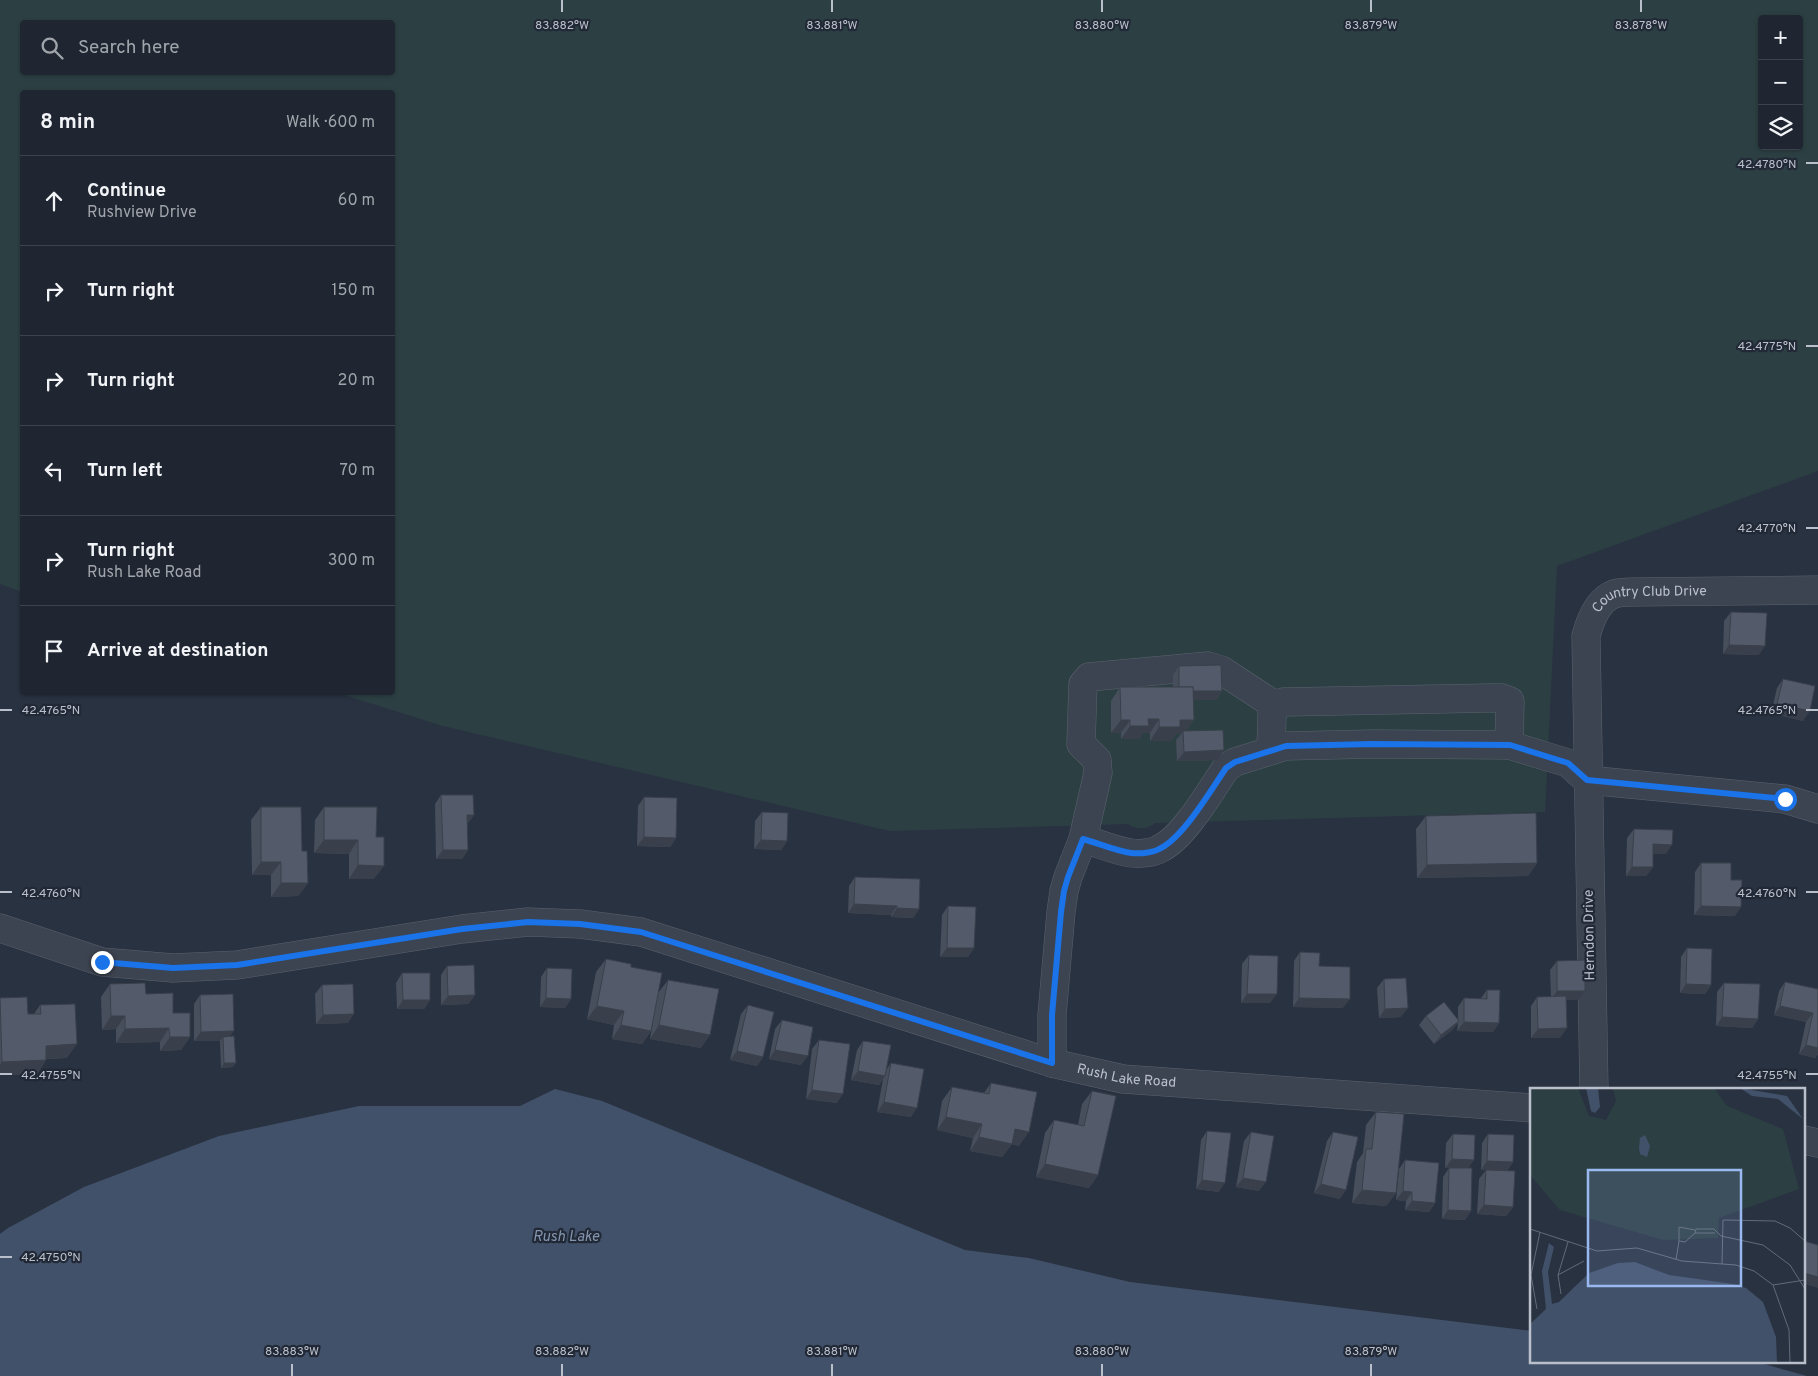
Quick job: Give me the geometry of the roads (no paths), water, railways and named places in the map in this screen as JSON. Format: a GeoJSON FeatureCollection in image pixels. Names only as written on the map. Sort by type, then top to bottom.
{"type":"FeatureCollection","features":[{"type":"Feature","properties":{"kind":"street","name":"Country Club Drive"},"geometry":{"type":"LineString","coordinates":[[1587,780],[1586,636],[1592,617],[1603,602],[1613,594],[1634,592],[1818,590]]}},
{"type":"Feature","properties":{"kind":"street"},"geometry":{"type":"LineString","coordinates":[[1052,1063],[1052,1015],[1061,912],[1066,884],[1083,839],[1098,773],[1097,760],[1081,744],[1083,684],[1089,677],[1208,666],[1221,670],[1276,706]]}},
{"type":"Feature","properties":{"kind":"street"},"geometry":{"type":"LineString","coordinates":[[1271,749],[1272,715],[1276,706],[1283,702],[1502,698],[1510,701],[1510,745]]}},
{"type":"Feature","properties":{"kind":"street"},"geometry":{"type":"LineString","coordinates":[[1083,839],[1131,853],[1160,849],[1168,844],[1191,820],[1226,768],[1235,762],[1271,749],[1286,746],[1363,744],[1510,745],[1568,763],[1587,780],[1785,799],[1818,809]]}},
{"type":"Feature","properties":{"kind":"street","name":"Herndon Drive"},"geometry":{"type":"LineString","coordinates":[[1587,780],[1594,1088]]}},
{"type":"Feature","properties":{"kind":"street","name":"Rush Lake Road"},"geometry":{"type":"LineString","coordinates":[[0,928],[102,962],[173,968],[237,965],[462,929],[528,922],[580,924],[641,932],[1052,1063],[1123,1079],[1530,1108]]}},
{"type":"Feature","properties":{"kind":"water","name":"Rush Lake"},"geometry":{"type":"Polygon","coordinates":[[[555,1089],[602,1101],[965,1250],[1029,1258],[1130,1282],[1530,1331],[1530,1364],[1764,1364],[1807,1376],[0,1376],[0,1234],[84,1187],[219,1136],[359,1106],[520,1106],[555,1089]]]}}]}
